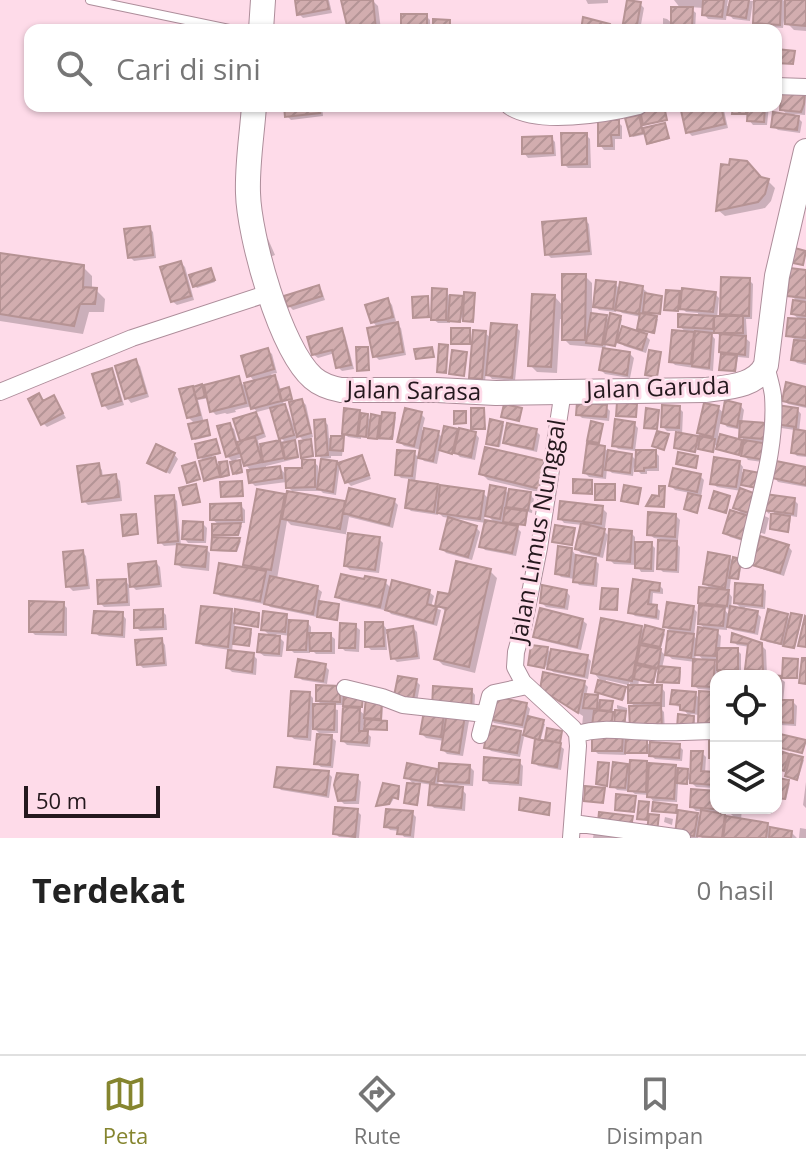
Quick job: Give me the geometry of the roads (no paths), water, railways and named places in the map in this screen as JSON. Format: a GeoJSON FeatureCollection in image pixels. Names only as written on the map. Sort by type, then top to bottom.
{"type":"FeatureCollection","features":[{"type":"Feature","properties":{"kind":"street"},"geometry":{"type":"LineString","coordinates":[[261,24],[263,0]]}},
{"type":"Feature","properties":{"kind":"street"},"geometry":{"type":"LineString","coordinates":[[782,86],[806,87]]}},
{"type":"Feature","properties":{"kind":"street","name":"Jalan Sarasa"},"geometry":{"type":"LineString","coordinates":[[254,112],[248,192],[250,221],[269,293],[291,348],[314,379],[326,387],[341,390],[563,391]]}},
{"type":"Feature","properties":{"kind":"street"},"geometry":{"type":"LineString","coordinates":[[518,112],[562,118],[600,112]]}},
{"type":"Feature","properties":{"kind":"street"},"geometry":{"type":"LineString","coordinates":[[746,560],[768,474],[773,434],[773,393],[766,365],[777,276],[806,151]]}},
{"type":"Feature","properties":{"kind":"street"},"geometry":{"type":"LineString","coordinates":[[0,392],[132,338],[269,293]]}},
{"type":"Feature","properties":{"kind":"street","name":"Jalan Garuda"},"geometry":{"type":"LineString","coordinates":[[563,391],[721,388],[754,379],[766,365]]}},
{"type":"Feature","properties":{"kind":"street","name":"Jalan Limus Nunggal"},"geometry":{"type":"LineString","coordinates":[[527,686],[517,673],[516,652],[539,548],[563,391]]}},
{"type":"Feature","properties":{"kind":"street"},"geometry":{"type":"LineString","coordinates":[[480,735],[490,696],[527,686],[577,734],[572,830],[682,838]]}},
{"type":"Feature","properties":{"kind":"street"},"geometry":{"type":"LineString","coordinates":[[345,688],[403,705],[485,714]]}},
{"type":"Feature","properties":{"kind":"street"},"geometry":{"type":"LineString","coordinates":[[577,734],[593,729],[615,728],[651,732],[710,731]]}},
{"type":"Feature","properties":{"kind":"lane"},"geometry":{"type":"LineString","coordinates":[[90,0],[205,24]]}}]}
